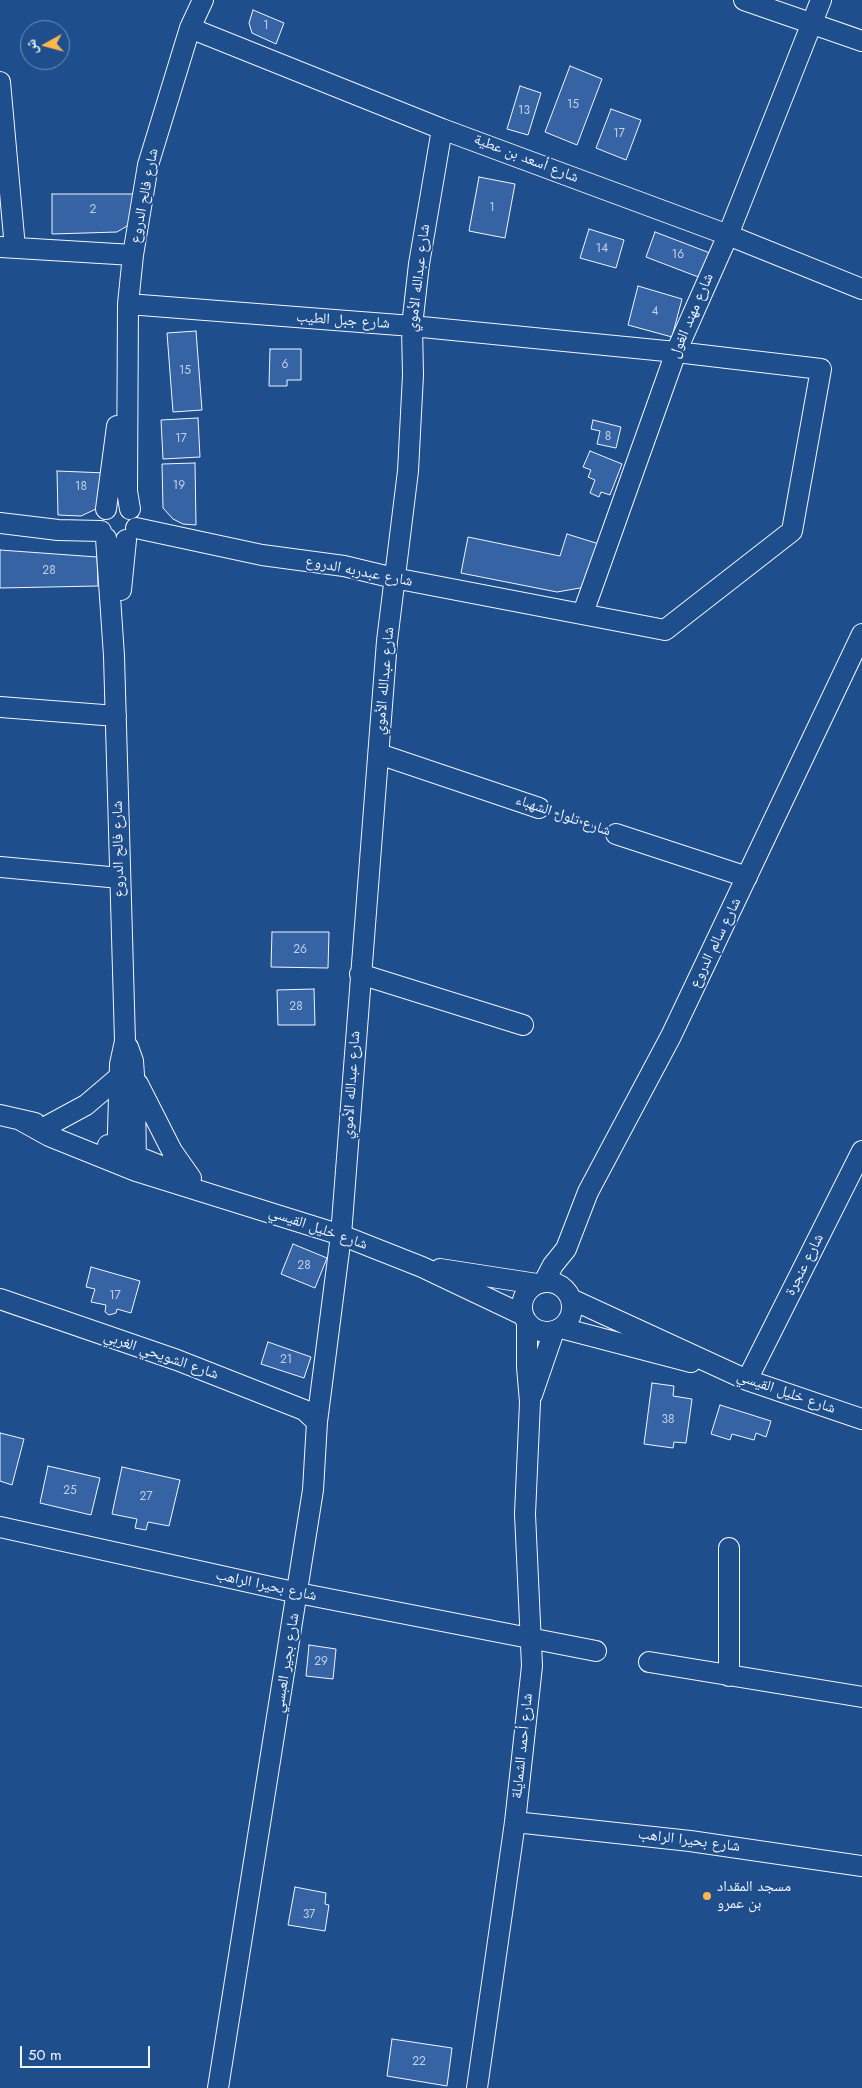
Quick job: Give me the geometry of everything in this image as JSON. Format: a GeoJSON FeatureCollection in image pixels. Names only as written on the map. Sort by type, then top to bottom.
{"type":"FeatureCollection","features":[{"type":"Feature","properties":{"kind":"street","name":"شارع فالح الدروع"},"geometry":{"type":"LineString","coordinates":[[127,1160],[127,1076],[114,656],[115,525],[128,370],[128,304],[148,165],[190,28],[203,0]]}},
{"type":"Feature","properties":{"kind":"street"},"geometry":{"type":"LineString","coordinates":[[744,0],[862,41]]}},
{"type":"Feature","properties":{"kind":"street","name":"شارع مهند الغول"},"geometry":{"type":"LineString","coordinates":[[583,613],[676,352],[728,235],[822,0]]}},
{"type":"Feature","properties":{"kind":"street","name":"شارع أسعد بن عطية"},"geometry":{"type":"LineString","coordinates":[[190,28],[442,129],[728,235],[862,289]]}},
{"type":"Feature","properties":{"kind":"street"},"geometry":{"type":"LineString","coordinates":[[0,82],[8,247],[134,255]]}},
{"type":"Feature","properties":{"kind":"street","name":"شارع عبدالله الأموي"},"geometry":{"type":"LineString","coordinates":[[341,1236],[360,974],[394,578],[408,471],[413,375],[412,326],[419,264],[442,129]]}},
{"type":"Feature","properties":{"kind":"street","name":"شارع جبل الطيب"},"geometry":{"type":"LineString","coordinates":[[128,304],[412,326],[676,352],[821,369],[792,531],[665,630],[583,613]]}},
{"type":"Feature","properties":{"kind":"street","name":"شارع عبدربه الدروع"},"geometry":{"type":"LineString","coordinates":[[0,523],[24,526],[115,525],[262,555],[344,566],[394,578],[583,613]]}},
{"type":"Feature","properties":{"kind":"street","name":"شارع سالم الدروع"},"geometry":{"type":"LineString","coordinates":[[540,1283],[566,1249],[588,1192],[671,1036],[862,634]]}},
{"type":"Feature","properties":{"kind":"street"},"geometry":{"type":"LineString","coordinates":[[0,706],[116,716]]}},
{"type":"Feature","properties":{"kind":"street","name":"شارع تلول الشهباء"},"geometry":{"type":"LineString","coordinates":[[379,754],[539,808]]}},
{"type":"Feature","properties":{"kind":"street","name":"شارع تلول الشهباء"},"geometry":{"type":"LineString","coordinates":[[616,834],[747,877]]}},
{"type":"Feature","properties":{"kind":"street"},"geometry":{"type":"LineString","coordinates":[[0,867],[120,878]]}},
{"type":"Feature","properties":{"kind":"street"},"geometry":{"type":"LineString","coordinates":[[360,974],[523,1025]]}},
{"type":"Feature","properties":{"kind":"street"},"geometry":{"type":"LineString","coordinates":[[49,1125],[86,1105],[127,1076],[172,1151],[191,1178]]}},
{"type":"Feature","properties":{"kind":"street","name":"شارع خليل القيسي"},"geometry":{"type":"LineString","coordinates":[[0,1115],[49,1125],[189,1189],[213,1194],[341,1236],[422,1266],[525,1318]]}},
{"type":"Feature","properties":{"kind":"street","name":"شارع خليل القيسي"},"geometry":{"type":"LineString","coordinates":[[22,1121],[49,1136],[191,1178],[213,1194]]}},
{"type":"Feature","properties":{"kind":"street","name":"شارع عنجرة"},"geometry":{"type":"LineString","coordinates":[[747,1380],[862,1151]]}},
{"type":"Feature","properties":{"kind":"street","name":"شارع بجير العبسي"},"geometry":{"type":"LineString","coordinates":[[218,2088],[313,1490],[317,1422],[341,1236]]}},
{"type":"Feature","properties":{"kind":"street","name":"شارع سالم الدروع"},"geometry":{"type":"LineString","coordinates":[[566,1249],[569,1296]]}},
{"type":"Feature","properties":{"kind":"street","name":"شارع خليل القيسي"},"geometry":{"type":"LineString","coordinates":[[422,1266],[540,1283]]}},
{"type":"Feature","properties":{"kind":"street"},"geometry":{"type":"LineString","coordinates":[[540,1283],[557,1284],[569,1296],[570,1317],[558,1329],[539,1331],[525,1318],[524,1299],[527,1292],[540,1283]]}},
{"type":"Feature","properties":{"kind":"street","name":"شارع خليل القيسي"},"geometry":{"type":"LineString","coordinates":[[569,1296],[689,1351],[710,1365],[747,1380],[862,1419]]}},
{"type":"Feature","properties":{"kind":"street","name":"شارع الشويحي الغربي"},"geometry":{"type":"LineString","coordinates":[[0,1300],[177,1360],[304,1410],[317,1422]]}},
{"type":"Feature","properties":{"kind":"street","name":"شارع أحمد الشمايلة"},"geometry":{"type":"LineString","coordinates":[[481,2088],[515,1822],[532,1666],[525,1514],[530,1402],[525,1318]]}},
{"type":"Feature","properties":{"kind":"street","name":"شارع خليل القيسي"},"geometry":{"type":"LineString","coordinates":[[558,1329],[684,1362],[710,1365]]}},
{"type":"Feature","properties":{"kind":"street","name":"شارع أحمد الشمايلة"},"geometry":{"type":"LineString","coordinates":[[530,1402],[558,1329]]}},
{"type":"Feature","properties":{"kind":"street","name":"شارع بحيرا الراهب"},"geometry":{"type":"LineString","coordinates":[[0,1528],[298,1593],[596,1651]]}},
{"type":"Feature","properties":{"kind":"street"},"geometry":{"type":"LineString","coordinates":[[729,1548],[729,1676]]}},
{"type":"Feature","properties":{"kind":"street"},"geometry":{"type":"LineString","coordinates":[[649,1662],[862,1697]]}},
{"type":"Feature","properties":{"kind":"street","name":"شارع بحيرا الراهب"},"geometry":{"type":"LineString","coordinates":[[515,1822],[690,1841],[862,1866]]}},
{"type":"Feature","properties":{"kind":"path","name":"شارع تلول الشهباء"},"geometry":{"type":"LineString","coordinates":[[539,808],[616,834]]}},
{"type":"Feature","properties":{"kind":"building"},"geometry":{"type":"Polygon","coordinates":[[[253,10],[284,23],[276,44],[252,33],[249,23],[253,10]]]}},
{"type":"Feature","properties":{"kind":"building"},"geometry":{"type":"Polygon","coordinates":[[[570,66],[602,79],[577,145],[545,132],[570,66]]]}},
{"type":"Feature","properties":{"kind":"building"},"geometry":{"type":"Polygon","coordinates":[[[520,86],[541,93],[528,135],[507,129],[520,86]]]}},
{"type":"Feature","properties":{"kind":"building"},"geometry":{"type":"Polygon","coordinates":[[[611,109],[641,120],[626,160],[596,148],[611,109]]]}},
{"type":"Feature","properties":{"kind":"building"},"geometry":{"type":"Polygon","coordinates":[[[479,177],[515,184],[505,238],[469,231],[479,177]]]}},
{"type":"Feature","properties":{"kind":"building"},"geometry":{"type":"Polygon","coordinates":[[[52,194],[136,194],[132,217],[127,226],[117,232],[52,234],[52,194]]]}},
{"type":"Feature","properties":{"kind":"building"},"geometry":{"type":"Polygon","coordinates":[[[589,229],[624,240],[616,268],[580,258],[589,229]]]}},
{"type":"Feature","properties":{"kind":"building"},"geometry":{"type":"Polygon","coordinates":[[[655,232],[710,253],[701,278],[646,257],[655,232]]]}},
{"type":"Feature","properties":{"kind":"building"},"geometry":{"type":"Polygon","coordinates":[[[638,286],[682,299],[672,337],[628,325],[638,286]]]}},
{"type":"Feature","properties":{"kind":"building"},"geometry":{"type":"Polygon","coordinates":[[[196,331],[202,410],[173,412],[167,333],[196,331]]]}},
{"type":"Feature","properties":{"kind":"building"},"geometry":{"type":"Polygon","coordinates":[[[270,349],[301,349],[301,380],[287,380],[287,386],[269,386],[270,349]]]}},
{"type":"Feature","properties":{"kind":"building"},"geometry":{"type":"Polygon","coordinates":[[[198,418],[200,457],[163,459],[161,420],[198,418]]]}},
{"type":"Feature","properties":{"kind":"building"},"geometry":{"type":"Polygon","coordinates":[[[593,420],[621,427],[616,448],[597,444],[600,431],[591,429],[593,420]]]}},
{"type":"Feature","properties":{"kind":"building"},"geometry":{"type":"Polygon","coordinates":[[[590,451],[622,464],[610,495],[601,492],[599,497],[590,493],[595,480],[588,477],[591,470],[583,467],[590,451]]]}},
{"type":"Feature","properties":{"kind":"building"},"geometry":{"type":"Polygon","coordinates":[[[195,463],[196,525],[183,524],[173,519],[163,508],[162,464],[195,463]]]}},
{"type":"Feature","properties":{"kind":"building"},"geometry":{"type":"Polygon","coordinates":[[[57,471],[106,473],[98,508],[81,516],[58,515],[57,471]]]}},
{"type":"Feature","properties":{"kind":"building"},"geometry":{"type":"Polygon","coordinates":[[[567,534],[599,544],[588,581],[580,588],[557,592],[461,573],[468,537],[560,556],[567,534]]]}},
{"type":"Feature","properties":{"kind":"building"},"geometry":{"type":"Polygon","coordinates":[[[0,550],[97,557],[98,586],[0,588],[0,550]]]}},
{"type":"Feature","properties":{"kind":"building"},"geometry":{"type":"Polygon","coordinates":[[[272,932],[329,932],[328,968],[271,967],[272,932]]]}},
{"type":"Feature","properties":{"kind":"building"},"geometry":{"type":"Polygon","coordinates":[[[314,989],[315,1025],[278,1025],[277,990],[314,989]]]}},
{"type":"Feature","properties":{"kind":"building"},"geometry":{"type":"Polygon","coordinates":[[[293,1244],[327,1258],[315,1288],[281,1274],[293,1244]]]}},
{"type":"Feature","properties":{"kind":"building"},"geometry":{"type":"Polygon","coordinates":[[[91,1267],[140,1281],[131,1313],[117,1309],[116,1313],[109,1315],[105,1312],[106,1305],[91,1302],[95,1289],[86,1287],[91,1267]]]}},
{"type":"Feature","properties":{"kind":"building"},"geometry":{"type":"Polygon","coordinates":[[[268,1342],[311,1357],[304,1378],[261,1364],[268,1342]]]}},
{"type":"Feature","properties":{"kind":"building"},"geometry":{"type":"Polygon","coordinates":[[[652,1383],[674,1386],[673,1396],[692,1399],[686,1443],[674,1442],[673,1448],[644,1444],[652,1383]]]}},
{"type":"Feature","properties":{"kind":"building"},"geometry":{"type":"Polygon","coordinates":[[[720,1405],[771,1421],[766,1437],[756,1433],[754,1440],[732,1434],[730,1440],[711,1434],[720,1405]]]}},
{"type":"Feature","properties":{"kind":"building"},"geometry":{"type":"Polygon","coordinates":[[[0,1433],[24,1439],[12,1485],[0,1481],[0,1433]]]}},
{"type":"Feature","properties":{"kind":"building"},"geometry":{"type":"Polygon","coordinates":[[[48,1466],[100,1478],[91,1515],[40,1503],[48,1466]]]}},
{"type":"Feature","properties":{"kind":"building"},"geometry":{"type":"Polygon","coordinates":[[[122,1467],[180,1480],[169,1526],[148,1522],[146,1530],[135,1528],[137,1519],[112,1514],[122,1467]]]}},
{"type":"Feature","properties":{"kind":"building"},"geometry":{"type":"Polygon","coordinates":[[[309,1645],[336,1649],[333,1679],[306,1676],[309,1645]]]}},
{"type":"Feature","properties":{"kind":"building"},"geometry":{"type":"Polygon","coordinates":[[[295,1887],[326,1893],[325,1904],[329,1905],[325,1931],[288,1925],[295,1887]]]}},
{"type":"Feature","properties":{"kind":"building"},"geometry":{"type":"Polygon","coordinates":[[[392,2039],[452,2048],[447,2086],[387,2076],[392,2039]]]}},
{"type":"Feature","properties":{"kind":"place","name":"مسجد المقداد بن عمرو"},"geometry":{"type":"Point","coordinates":[707,1896]}}]}
